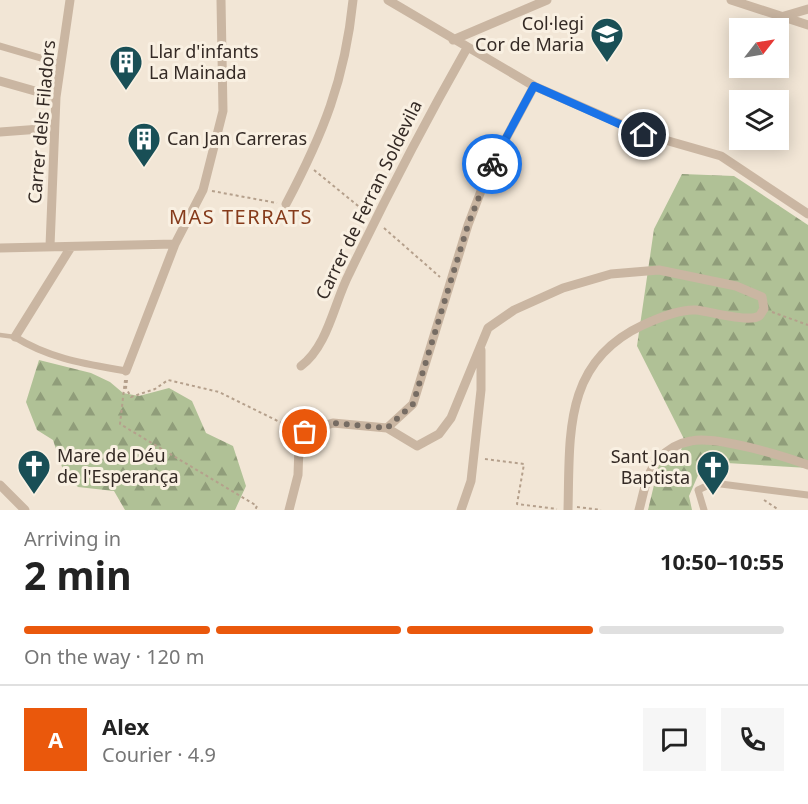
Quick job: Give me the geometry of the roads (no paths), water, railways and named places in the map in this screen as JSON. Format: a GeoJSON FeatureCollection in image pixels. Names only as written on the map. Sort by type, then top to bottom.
{"type":"FeatureCollection","features":[{"type":"Feature","properties":{"kind":"street","name":"Carrer dels Filadors"},"geometry":{"type":"LineString","coordinates":[[50,246],[56,97],[70,0]]}},
{"type":"Feature","properties":{"kind":"street"},"geometry":{"type":"LineString","coordinates":[[71,247],[15,337],[46,354],[74,362],[126,371],[175,244],[203,190],[223,111],[221,0]]}},
{"type":"Feature","properties":{"kind":"street"},"geometry":{"type":"LineString","coordinates":[[286,204],[330,112],[349,38],[353,0]]}},
{"type":"Feature","properties":{"kind":"street"},"geometry":{"type":"LineString","coordinates":[[388,0],[534,86],[644,135],[721,156],[808,214]]}},
{"type":"Feature","properties":{"kind":"street"},"geometry":{"type":"LineString","coordinates":[[453,40],[547,0]]}},
{"type":"Feature","properties":{"kind":"street"},"geometry":{"type":"LineString","coordinates":[[731,0],[808,25]]}},
{"type":"Feature","properties":{"kind":"street"},"geometry":{"type":"LineString","coordinates":[[781,17],[808,9]]}},
{"type":"Feature","properties":{"kind":"street"},"geometry":{"type":"LineString","coordinates":[[0,46],[61,64]]}},
{"type":"Feature","properties":{"kind":"street","name":"Carrer de Ferran Soldevila"},"geometry":{"type":"LineString","coordinates":[[301,366],[321,344],[336,299],[415,138],[467,48]]}},
{"type":"Feature","properties":{"kind":"street"},"geometry":{"type":"LineString","coordinates":[[0,81],[56,97]]}},
{"type":"Feature","properties":{"kind":"street"},"geometry":{"type":"LineString","coordinates":[[387,428],[413,404],[449,285],[489,170],[534,86]]}},
{"type":"Feature","properties":{"kind":"street"},"geometry":{"type":"LineString","coordinates":[[0,132],[54,128]]}},
{"type":"Feature","properties":{"kind":"street"},"geometry":{"type":"LineString","coordinates":[[0,248],[175,244]]}},
{"type":"Feature","properties":{"kind":"street"},"geometry":{"type":"LineString","coordinates":[[289,510],[298,475],[299,446],[305,432],[333,423],[387,428],[417,446],[439,434],[451,418],[488,328],[514,310],[563,288],[611,274],[659,270],[736,286],[762,297],[764,309],[759,316],[747,319],[693,309],[660,318],[622,334],[596,358],[577,398],[570,433],[567,508]]}},
{"type":"Feature","properties":{"kind":"street"},"geometry":{"type":"LineString","coordinates":[[461,510],[471,481],[481,390],[481,345]]}},
{"type":"Feature","properties":{"kind":"street"},"geometry":{"type":"LineString","coordinates":[[639,510],[648,476],[659,459],[673,447],[692,440],[762,451],[808,465]]}},
{"type":"Feature","properties":{"kind":"street"},"geometry":{"type":"LineString","coordinates":[[704,510],[698,490],[713,483],[808,495]]}},
{"type":"Feature","properties":{"kind":"street"},"geometry":{"type":"LineString","coordinates":[[0,485],[22,509]]}},
{"type":"Feature","properties":{"kind":"lane"},"geometry":{"type":"LineString","coordinates":[[0,335],[15,337]]}},
{"type":"Feature","properties":{"kind":"place","name":"Col·legi Cor de Maria"},"geometry":{"type":"Point","coordinates":[607,63]}},
{"type":"Feature","properties":{"kind":"place","name":"Llar d'infants La Mainada"},"geometry":{"type":"Point","coordinates":[126,91]}},
{"type":"Feature","properties":{"kind":"place","name":"Can Jan Carreras"},"geometry":{"type":"Point","coordinates":[144,168]}},
{"type":"Feature","properties":{"kind":"place","name":"Mare de Déu de l'Esperança"},"geometry":{"type":"Point","coordinates":[34,495]}},
{"type":"Feature","properties":{"kind":"place","name":"Sant Joan Baptista"},"geometry":{"type":"Point","coordinates":[713,496]}},
{"type":"Feature","properties":{"kind":"district","name":"MAS TERRATS"},"geometry":{"type":"Point","coordinates":[241,217]}}]}
